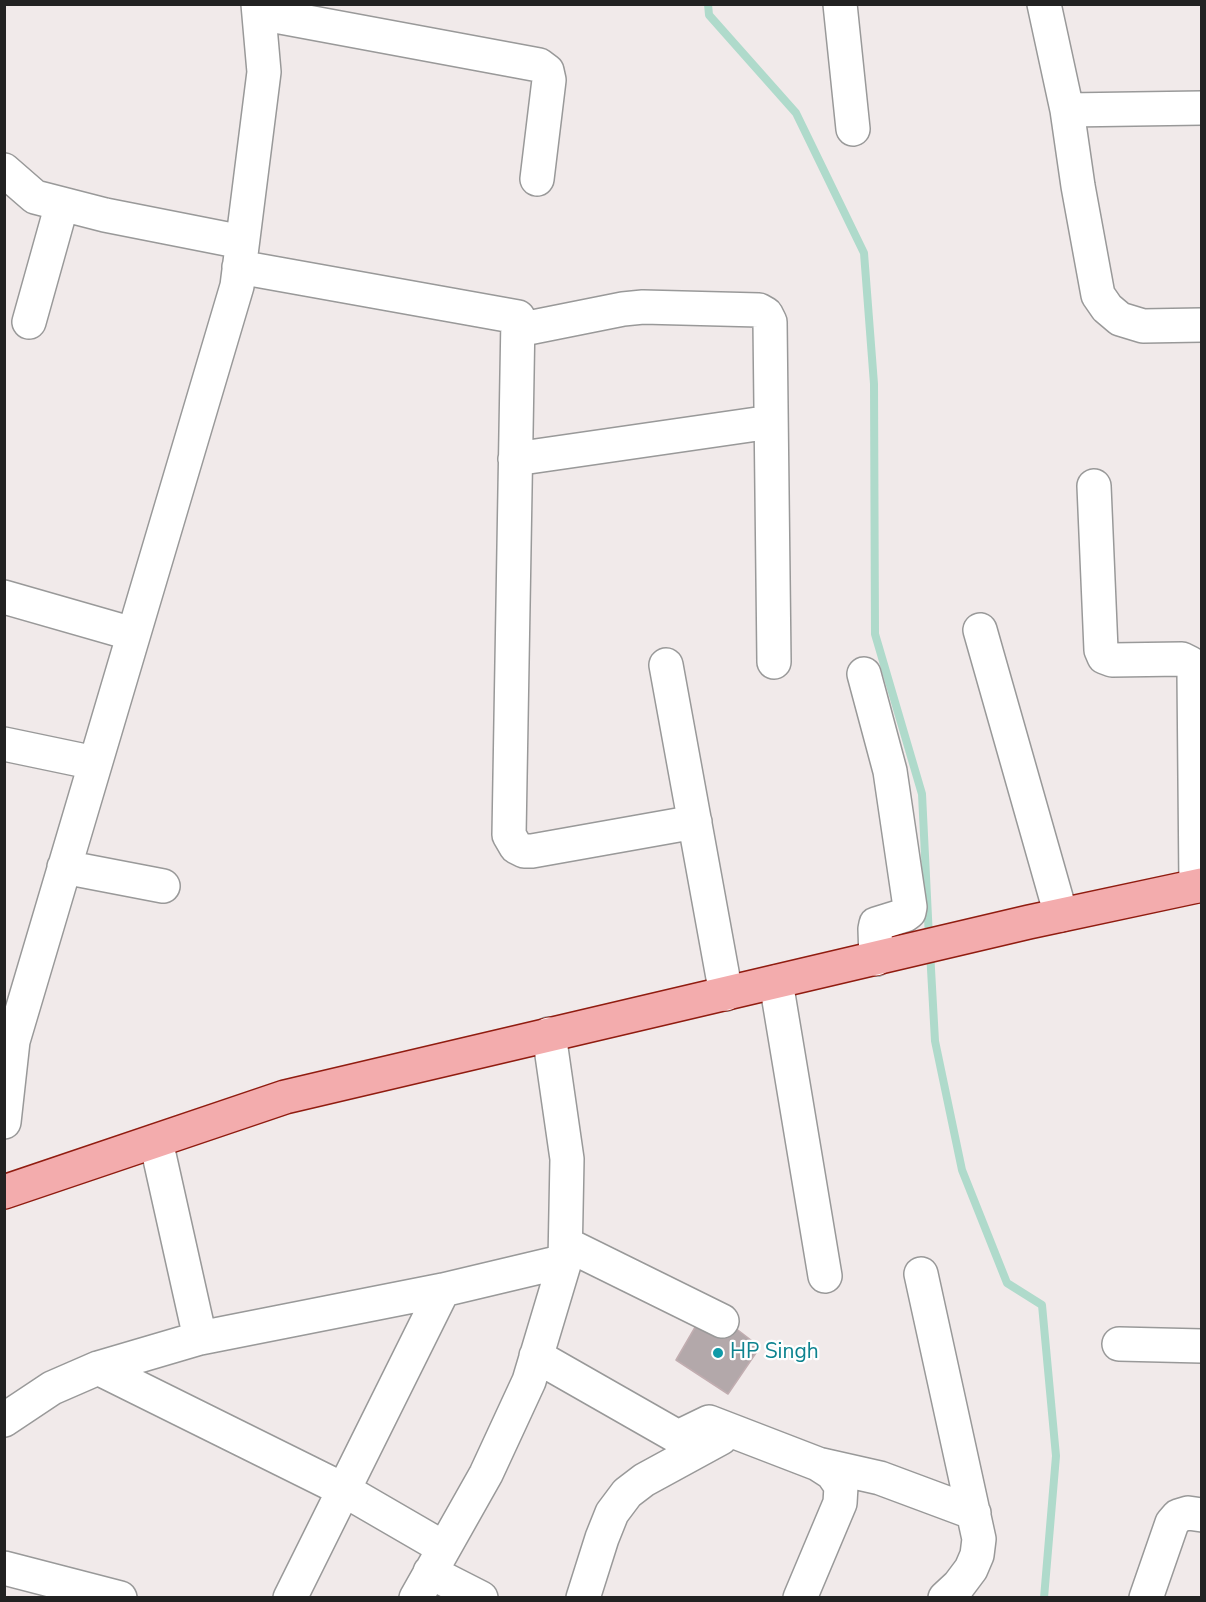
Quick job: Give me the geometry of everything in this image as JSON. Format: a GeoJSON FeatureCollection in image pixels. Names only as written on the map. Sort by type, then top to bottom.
{"type":"FeatureCollection","features":[{"type":"Feature","properties":{"kind":"main road"},"geometry":{"type":"LineString","coordinates":[[4,1192],[285,1097],[880,959],[1029,922],[1199,885]]}},
{"type":"Feature","properties":{"kind":"street"},"geometry":{"type":"LineString","coordinates":[[840,4],[854,129]]}},
{"type":"Feature","properties":{"kind":"street"},"geometry":{"type":"LineString","coordinates":[[1044,4],[1067,110],[1098,295],[1107,308],[1120,319],[1143,327],[1202,325]]}},
{"type":"Feature","properties":{"kind":"street"},"geometry":{"type":"LineString","coordinates":[[4,1122],[14,1041],[237,286],[264,72],[258,9],[539,65],[547,70],[549,80],[537,178]]}},
{"type":"Feature","properties":{"kind":"street"},"geometry":{"type":"LineString","coordinates":[[1067,110],[1202,108]]}},
{"type":"Feature","properties":{"kind":"street"},"geometry":{"type":"LineString","coordinates":[[4,170],[35,197],[241,254],[518,317],[509,835],[516,847],[532,850],[695,822]]}},
{"type":"Feature","properties":{"kind":"street"},"geometry":{"type":"LineString","coordinates":[[29,322],[62,204]]}},
{"type":"Feature","properties":{"kind":"street"},"geometry":{"type":"LineString","coordinates":[[518,330],[623,309],[759,310],[766,314],[770,322],[774,662]]}},
{"type":"Feature","properties":{"kind":"street"},"geometry":{"type":"LineString","coordinates":[[515,459],[771,422]]}},
{"type":"Feature","properties":{"kind":"street"},"geometry":{"type":"LineString","coordinates":[[1094,486],[1101,650],[1104,657],[1112,660],[1182,659],[1190,663],[1194,672],[1199,885]]}},
{"type":"Feature","properties":{"kind":"street"},"geometry":{"type":"LineString","coordinates":[[4,597],[133,634]]}},
{"type":"Feature","properties":{"kind":"street"},"geometry":{"type":"LineString","coordinates":[[980,630],[1061,915]]}},
{"type":"Feature","properties":{"kind":"street"},"geometry":{"type":"LineString","coordinates":[[666,666],[726,994]]}},
{"type":"Feature","properties":{"kind":"street"},"geometry":{"type":"LineString","coordinates":[[864,674],[890,771],[910,907],[909,912],[905,915],[876,924],[880,959]]}},
{"type":"Feature","properties":{"kind":"street"},"geometry":{"type":"LineString","coordinates":[[4,744],[95,763]]}},
{"type":"Feature","properties":{"kind":"street"},"geometry":{"type":"LineString","coordinates":[[64,867],[163,886]]}},
{"type":"Feature","properties":{"kind":"street"},"geometry":{"type":"LineString","coordinates":[[776,982],[825,1276]]}},
{"type":"Feature","properties":{"kind":"street"},"geometry":{"type":"LineString","coordinates":[[430,1573],[486,1474],[529,1381],[566,1253],[567,1159],[549,1034]]}},
{"type":"Feature","properties":{"kind":"street"},"geometry":{"type":"LineString","coordinates":[[156,1141],[200,1338]]}},
{"type":"Feature","properties":{"kind":"street"},"geometry":{"type":"LineString","coordinates":[[4,1420],[52,1388],[98,1368],[200,1338],[443,1290],[566,1253],[722,1321]]}},
{"type":"Feature","properties":{"kind":"street"},"geometry":{"type":"LineString","coordinates":[[921,1274],[979,1539],[977,1555],[971,1569],[945,1598]]}},
{"type":"Feature","properties":{"kind":"street"},"geometry":{"type":"LineString","coordinates":[[290,1598],[443,1290]]}},
{"type":"Feature","properties":{"kind":"street"},"geometry":{"type":"LineString","coordinates":[[1119,1344],[1202,1346]]}},
{"type":"Feature","properties":{"kind":"street"},"geometry":{"type":"LineString","coordinates":[[536,1356],[678,1437],[709,1422],[818,1464],[880,1478],[974,1513]]}},
{"type":"Feature","properties":{"kind":"street"},"geometry":{"type":"LineString","coordinates":[[98,1368],[344,1490],[430,1573],[481,1598]]}},
{"type":"Feature","properties":{"kind":"street"},"geometry":{"type":"LineString","coordinates":[[583,1598],[612,1513],[627,1493],[645,1480],[733,1431]]}},
{"type":"Feature","properties":{"kind":"street"},"geometry":{"type":"LineString","coordinates":[[800,1598],[840,1503],[842,1493],[841,1486],[832,1473],[818,1464]]}},
{"type":"Feature","properties":{"kind":"street"},"geometry":{"type":"LineString","coordinates":[[1146,1598],[1172,1523],[1178,1516],[1188,1513],[1202,1515]]}},
{"type":"Feature","properties":{"kind":"street"},"geometry":{"type":"LineString","coordinates":[[4,1568],[120,1598]]}},
{"type":"Feature","properties":{"kind":"building","name":"HP Singh"},"geometry":{"type":"Polygon","coordinates":[[[701,1317],[730,1324],[760,1347],[728,1394],[676,1360],[701,1317]]]}},
{"type":"Feature","properties":{"kind":"waterway"},"geometry":{"type":"LineString","coordinates":[[708,4],[709,15],[796,113],[864,253],[874,384],[875,634],[922,794],[929,938]]}},
{"type":"Feature","properties":{"kind":"waterway"},"geometry":{"type":"LineString","coordinates":[[930,951],[935,1041],[962,1170],[1007,1283],[1042,1305],[1056,1456],[1044,1598]]}},
{"type":"Feature","properties":{"kind":"place","name":"HP Singh"},"geometry":{"type":"Point","coordinates":[718,1353]}}]}
